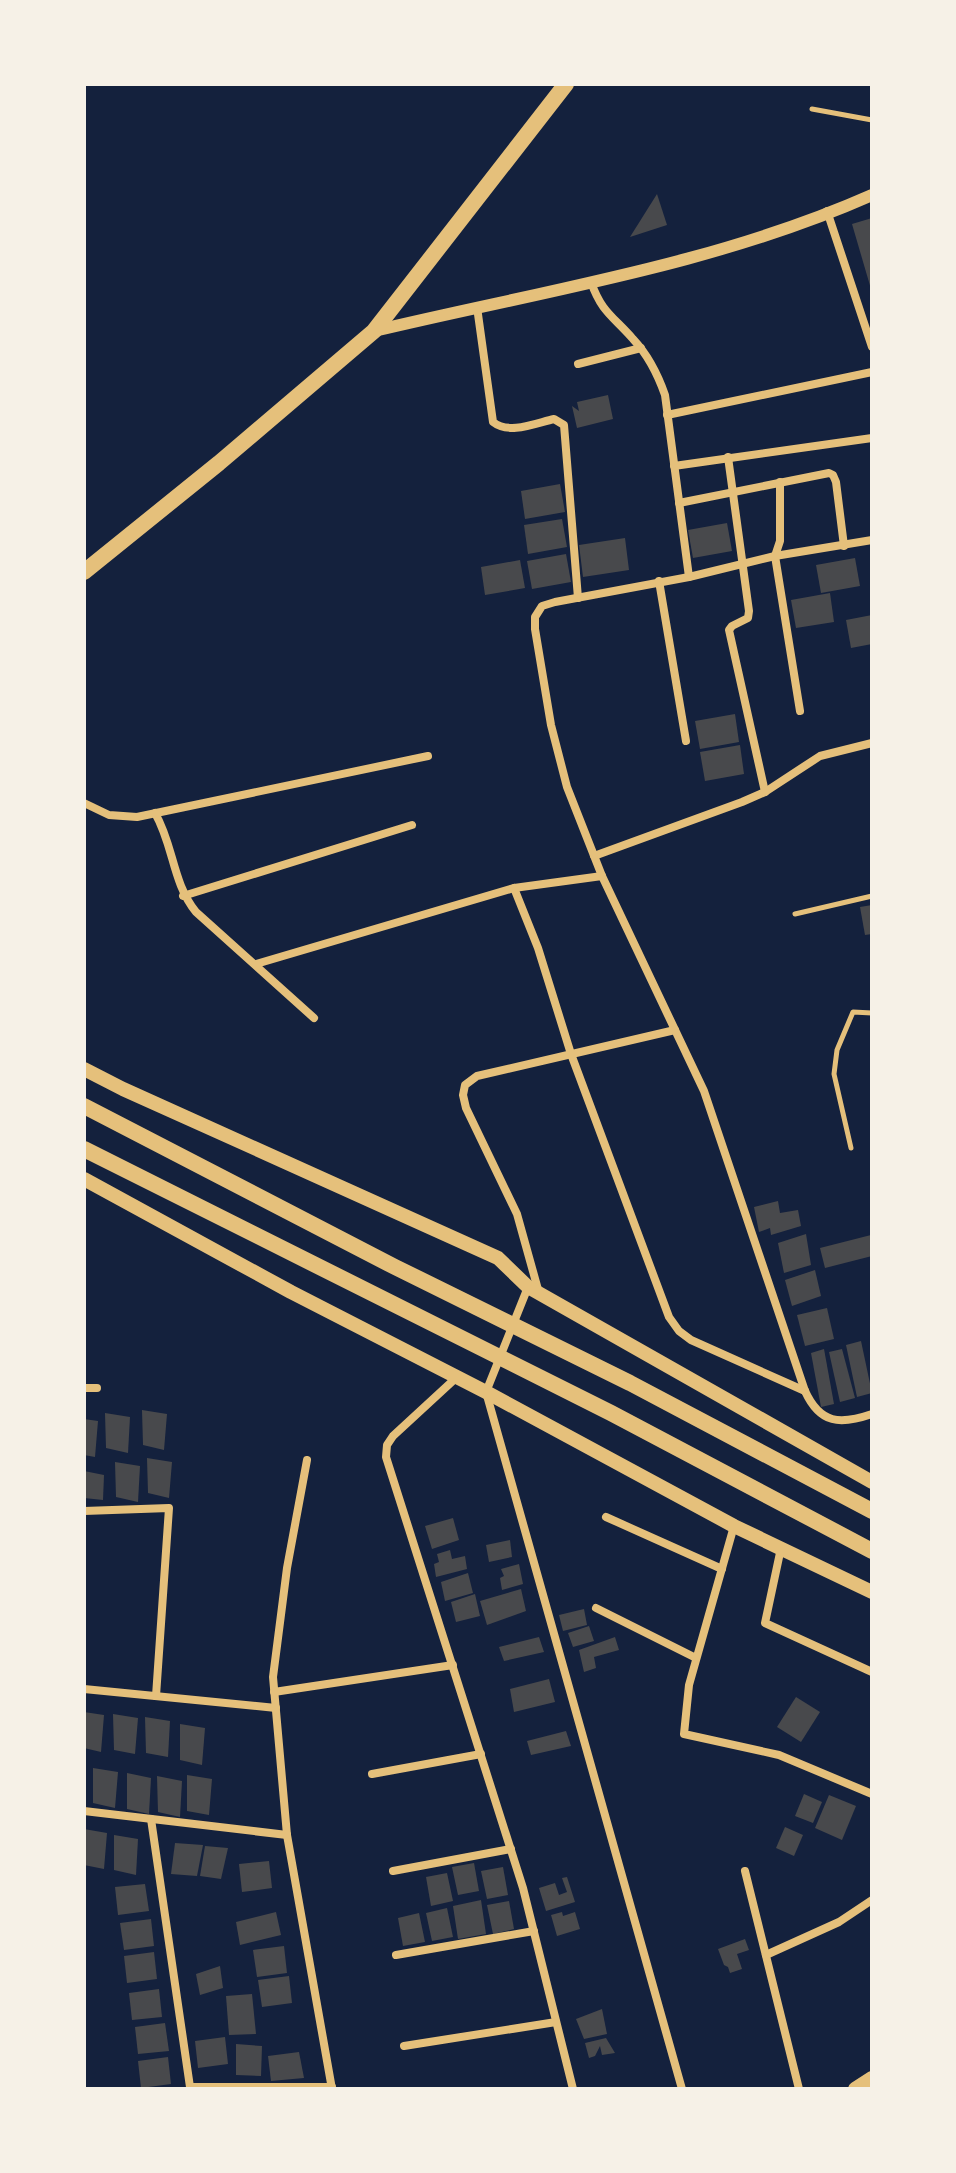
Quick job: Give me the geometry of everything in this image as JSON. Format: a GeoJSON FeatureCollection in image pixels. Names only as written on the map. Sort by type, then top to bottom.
{"type":"FeatureCollection","features":[{"type":"Feature","properties":{"kind":"main road"},"geometry":{"type":"LineString","coordinates":[[84,572],[219,463],[374,331],[566,84]]}},
{"type":"Feature","properties":{"kind":"main road"},"geometry":{"type":"LineString","coordinates":[[84,1069],[498,1258],[534,1290],[872,1482]]}},
{"type":"Feature","properties":{"kind":"main road"},"geometry":{"type":"LineString","coordinates":[[84,1106],[395,1267],[630,1383],[872,1511]]}},
{"type":"Feature","properties":{"kind":"main road"},"geometry":{"type":"LineString","coordinates":[[84,1149],[611,1413],[872,1551]]}},
{"type":"Feature","properties":{"kind":"main road"},"geometry":{"type":"LineString","coordinates":[[84,1179],[734,1526],[872,1592]]}},
{"type":"Feature","properties":{"kind":"main road"},"geometry":{"type":"LineString","coordinates":[[855,2089],[872,2078]]}},
{"type":"Feature","properties":{"kind":"street"},"geometry":{"type":"LineString","coordinates":[[374,331],[742,245],[872,195]]}},
{"type":"Feature","properties":{"kind":"street"},"geometry":{"type":"LineString","coordinates":[[827,211],[872,347]]}},
{"type":"Feature","properties":{"kind":"street"},"geometry":{"type":"LineString","coordinates":[[591,282],[607,315],[641,348],[658,376],[665,395],[689,577]]}},
{"type":"Feature","properties":{"kind":"street"},"geometry":{"type":"LineString","coordinates":[[477,307],[493,422],[509,429],[554,419],[564,425],[578,598]]}},
{"type":"Feature","properties":{"kind":"street"},"geometry":{"type":"LineString","coordinates":[[578,364],[641,348]]}},
{"type":"Feature","properties":{"kind":"street"},"geometry":{"type":"LineString","coordinates":[[667,415],[872,372]]}},
{"type":"Feature","properties":{"kind":"street"},"geometry":{"type":"LineString","coordinates":[[674,466],[872,438]]}},
{"type":"Feature","properties":{"kind":"street"},"geometry":{"type":"LineString","coordinates":[[728,457],[749,611],[748,618],[729,630],[765,792]]}},
{"type":"Feature","properties":{"kind":"street"},"geometry":{"type":"LineString","coordinates":[[679,503],[829,473],[836,482],[844,546]]}},
{"type":"Feature","properties":{"kind":"street"},"geometry":{"type":"LineString","coordinates":[[780,482],[780,541],[775,556],[800,711]]}},
{"type":"Feature","properties":{"kind":"street"},"geometry":{"type":"LineString","coordinates":[[872,540],[775,556],[741,566],[542,606],[535,617],[554,737],[567,787],[602,876],[704,1091],[805,1391],[818,1413],[830,1419],[847,1422],[872,1414]]}},
{"type":"Feature","properties":{"kind":"street"},"geometry":{"type":"LineString","coordinates":[[659,581],[686,741]]}},
{"type":"Feature","properties":{"kind":"street"},"geometry":{"type":"LineString","coordinates":[[594,856],[765,792],[820,756],[872,743]]}},
{"type":"Feature","properties":{"kind":"street"},"geometry":{"type":"LineString","coordinates":[[84,803],[109,815],[137,817],[428,756]]}},
{"type":"Feature","properties":{"kind":"street"},"geometry":{"type":"LineString","coordinates":[[155,813],[166,833],[183,896],[196,912],[314,1018]]}},
{"type":"Feature","properties":{"kind":"street"},"geometry":{"type":"LineString","coordinates":[[183,896],[412,825]]}},
{"type":"Feature","properties":{"kind":"street"},"geometry":{"type":"LineString","coordinates":[[256,964],[514,888],[602,876]]}},
{"type":"Feature","properties":{"kind":"street"},"geometry":{"type":"LineString","coordinates":[[514,888],[538,948],[571,1054],[669,1317],[679,1331],[691,1340],[805,1391]]}},
{"type":"Feature","properties":{"kind":"street"},"geometry":{"type":"LineString","coordinates":[[675,1030],[477,1076],[465,1085],[463,1095],[484,1150],[504,1183],[517,1214],[534,1290],[486,1392],[682,2089]]}},
{"type":"Feature","properties":{"kind":"street"},"geometry":{"type":"LineString","coordinates":[[457,1377],[393,1436],[387,1445],[386,1457],[511,1849],[573,2089]]}},
{"type":"Feature","properties":{"kind":"street"},"geometry":{"type":"LineString","coordinates":[[84,1388],[97,1388]]}},
{"type":"Feature","properties":{"kind":"street"},"geometry":{"type":"LineString","coordinates":[[151,1819],[190,2087],[332,2088],[287,1835],[273,1677],[287,1568],[307,1460]]}},
{"type":"Feature","properties":{"kind":"street"},"geometry":{"type":"LineString","coordinates":[[84,1511],[169,1508],[156,1696]]}},
{"type":"Feature","properties":{"kind":"street"},"geometry":{"type":"LineString","coordinates":[[606,1517],[722,1569]]}},
{"type":"Feature","properties":{"kind":"street"},"geometry":{"type":"LineString","coordinates":[[734,1526],[689,1685],[684,1734],[779,1755],[872,1794]]}},
{"type":"Feature","properties":{"kind":"street"},"geometry":{"type":"LineString","coordinates":[[781,1548],[765,1623],[872,1672]]}},
{"type":"Feature","properties":{"kind":"street"},"geometry":{"type":"LineString","coordinates":[[596,1608],[696,1658]]}},
{"type":"Feature","properties":{"kind":"street"},"geometry":{"type":"LineString","coordinates":[[274,1692],[453,1665]]}},
{"type":"Feature","properties":{"kind":"street"},"geometry":{"type":"LineString","coordinates":[[84,1689],[276,1708]]}},
{"type":"Feature","properties":{"kind":"street"},"geometry":{"type":"LineString","coordinates":[[372,1774],[481,1754]]}},
{"type":"Feature","properties":{"kind":"street"},"geometry":{"type":"LineString","coordinates":[[84,1811],[287,1835]]}},
{"type":"Feature","properties":{"kind":"street"},"geometry":{"type":"LineString","coordinates":[[393,1871],[511,1849]]}},
{"type":"Feature","properties":{"kind":"street"},"geometry":{"type":"LineString","coordinates":[[745,1871],[799,2089]]}},
{"type":"Feature","properties":{"kind":"street"},"geometry":{"type":"LineString","coordinates":[[766,1955],[839,1922],[872,1900]]}},
{"type":"Feature","properties":{"kind":"street"},"geometry":{"type":"LineString","coordinates":[[396,1955],[534,1931]]}},
{"type":"Feature","properties":{"kind":"street"},"geometry":{"type":"LineString","coordinates":[[404,2046],[556,2022]]}},
{"type":"Feature","properties":{"kind":"lane"},"geometry":{"type":"LineString","coordinates":[[812,109],[872,120]]}},
{"type":"Feature","properties":{"kind":"lane"},"geometry":{"type":"LineString","coordinates":[[795,914],[872,896]]}},
{"type":"Feature","properties":{"kind":"lane"},"geometry":{"type":"LineString","coordinates":[[851,1148],[834,1074],[834,1061],[853,1012],[872,1013]]}},
{"type":"Feature","properties":{"kind":"building"},"geometry":{"type":"Polygon","coordinates":[[[657,194],[667,225],[630,237],[657,194]]]}},
{"type":"Feature","properties":{"kind":"building"},"geometry":{"type":"Polygon","coordinates":[[[872,218],[872,289],[871,289],[852,224],[872,218]]]}},
{"type":"Feature","properties":{"kind":"building"},"geometry":{"type":"Polygon","coordinates":[[[608,395],[613,419],[577,428],[572,406],[579,411],[577,402],[608,395]]]}},
{"type":"Feature","properties":{"kind":"building"},"geometry":{"type":"Polygon","coordinates":[[[560,484],[565,512],[525,519],[521,491],[560,484]]]}},
{"type":"Feature","properties":{"kind":"building"},"geometry":{"type":"Polygon","coordinates":[[[562,519],[567,547],[528,554],[524,525],[562,519]]]}},
{"type":"Feature","properties":{"kind":"building"},"geometry":{"type":"Polygon","coordinates":[[[727,523],[732,551],[693,558],[688,530],[727,523]]]}},
{"type":"Feature","properties":{"kind":"building"},"geometry":{"type":"Polygon","coordinates":[[[625,538],[629,570],[583,577],[579,545],[625,538]]]}},
{"type":"Feature","properties":{"kind":"building"},"geometry":{"type":"Polygon","coordinates":[[[566,554],[571,582],[532,589],[527,561],[566,554]]]}},
{"type":"Feature","properties":{"kind":"building"},"geometry":{"type":"Polygon","coordinates":[[[855,558],[860,586],[821,593],[816,565],[855,558]]]}},
{"type":"Feature","properties":{"kind":"building"},"geometry":{"type":"Polygon","coordinates":[[[520,560],[525,588],[485,595],[481,567],[520,560]]]}},
{"type":"Feature","properties":{"kind":"building"},"geometry":{"type":"Polygon","coordinates":[[[830,593],[834,622],[796,628],[791,600],[830,593]]]}},
{"type":"Feature","properties":{"kind":"building"},"geometry":{"type":"Polygon","coordinates":[[[872,615],[872,644],[851,648],[846,620],[872,615]]]}},
{"type":"Feature","properties":{"kind":"building"},"geometry":{"type":"Polygon","coordinates":[[[735,714],[739,742],[700,749],[695,721],[735,714]]]}},
{"type":"Feature","properties":{"kind":"building"},"geometry":{"type":"Polygon","coordinates":[[[740,745],[744,774],[705,781],[700,752],[740,745]]]}},
{"type":"Feature","properties":{"kind":"building"},"geometry":{"type":"Polygon","coordinates":[[[872,905],[872,934],[865,935],[860,907],[872,905]]]}},
{"type":"Feature","properties":{"kind":"building"},"geometry":{"type":"Polygon","coordinates":[[[778,1201],[780,1213],[798,1210],[801,1226],[771,1235],[770,1228],[759,1232],[754,1207],[778,1201]]]}},
{"type":"Feature","properties":{"kind":"building"},"geometry":{"type":"Polygon","coordinates":[[[806,1234],[811,1265],[784,1273],[778,1243],[806,1234]]]}},
{"type":"Feature","properties":{"kind":"building"},"geometry":{"type":"Polygon","coordinates":[[[871,1235],[872,1256],[825,1268],[820,1248],[871,1235]]]}},
{"type":"Feature","properties":{"kind":"building"},"geometry":{"type":"Polygon","coordinates":[[[815,1270],[821,1296],[792,1306],[785,1280],[815,1270]]]}},
{"type":"Feature","properties":{"kind":"building"},"geometry":{"type":"Polygon","coordinates":[[[827,1308],[834,1339],[805,1346],[797,1315],[827,1308]]]}},
{"type":"Feature","properties":{"kind":"building"},"geometry":{"type":"Polygon","coordinates":[[[861,1341],[872,1393],[857,1397],[846,1345],[861,1341]]]}},
{"type":"Feature","properties":{"kind":"building"},"geometry":{"type":"Polygon","coordinates":[[[824,1349],[834,1404],[821,1407],[811,1353],[824,1349]]]}},
{"type":"Feature","properties":{"kind":"building"},"geometry":{"type":"Polygon","coordinates":[[[842,1349],[855,1398],[840,1402],[829,1352],[842,1349]]]}},
{"type":"Feature","properties":{"kind":"building"},"geometry":{"type":"Polygon","coordinates":[[[142,1410],[167,1414],[164,1450],[143,1445],[142,1410]]]}},
{"type":"Feature","properties":{"kind":"building"},"geometry":{"type":"Polygon","coordinates":[[[105,1413],[130,1417],[128,1453],[106,1448],[105,1413]]]}},
{"type":"Feature","properties":{"kind":"building"},"geometry":{"type":"Polygon","coordinates":[[[84,1419],[98,1421],[95,1457],[84,1455],[84,1419]]]}},
{"type":"Feature","properties":{"kind":"building"},"geometry":{"type":"Polygon","coordinates":[[[147,1458],[172,1462],[169,1498],[148,1493],[147,1458]]]}},
{"type":"Feature","properties":{"kind":"building"},"geometry":{"type":"Polygon","coordinates":[[[115,1462],[140,1466],[138,1502],[116,1497],[115,1462]]]}},
{"type":"Feature","properties":{"kind":"building"},"geometry":{"type":"Polygon","coordinates":[[[84,1471],[104,1475],[103,1500],[84,1498],[84,1471]]]}},
{"type":"Feature","properties":{"kind":"building"},"geometry":{"type":"Polygon","coordinates":[[[453,1518],[459,1540],[432,1549],[425,1526],[453,1518]]]}},
{"type":"Feature","properties":{"kind":"building"},"geometry":{"type":"Polygon","coordinates":[[[510,1540],[512,1557],[489,1562],[486,1545],[510,1540]]]}},
{"type":"Feature","properties":{"kind":"building"},"geometry":{"type":"Polygon","coordinates":[[[450,1550],[452,1559],[465,1556],[467,1569],[436,1577],[434,1564],[439,1562],[437,1554],[450,1550]]]}},
{"type":"Feature","properties":{"kind":"building"},"geometry":{"type":"Polygon","coordinates":[[[519,1564],[523,1584],[502,1590],[500,1578],[504,1576],[501,1569],[519,1564]]]}},
{"type":"Feature","properties":{"kind":"building"},"geometry":{"type":"Polygon","coordinates":[[[468,1573],[473,1593],[445,1601],[441,1582],[468,1573]]]}},
{"type":"Feature","properties":{"kind":"building"},"geometry":{"type":"Polygon","coordinates":[[[521,1589],[526,1611],[487,1625],[480,1601],[521,1589]]]}},
{"type":"Feature","properties":{"kind":"building"},"geometry":{"type":"Polygon","coordinates":[[[475,1594],[480,1616],[456,1622],[451,1602],[475,1594]]]}},
{"type":"Feature","properties":{"kind":"building"},"geometry":{"type":"Polygon","coordinates":[[[584,1609],[587,1625],[563,1631],[559,1615],[584,1609]]]}},
{"type":"Feature","properties":{"kind":"building"},"geometry":{"type":"Polygon","coordinates":[[[589,1626],[594,1641],[573,1647],[568,1633],[589,1626]]]}},
{"type":"Feature","properties":{"kind":"building"},"geometry":{"type":"Polygon","coordinates":[[[539,1637],[544,1652],[504,1661],[499,1647],[539,1637]]]}},
{"type":"Feature","properties":{"kind":"building"},"geometry":{"type":"Polygon","coordinates":[[[615,1637],[619,1650],[594,1657],[596,1668],[584,1672],[579,1650],[615,1637]]]}},
{"type":"Feature","properties":{"kind":"building"},"geometry":{"type":"Polygon","coordinates":[[[549,1679],[555,1702],[514,1712],[510,1689],[549,1679]]]}},
{"type":"Feature","properties":{"kind":"building"},"geometry":{"type":"Polygon","coordinates":[[[796,1697],[820,1712],[801,1742],[777,1727],[796,1697]]]}},
{"type":"Feature","properties":{"kind":"building"},"geometry":{"type":"Polygon","coordinates":[[[84,1712],[104,1715],[101,1752],[84,1748],[84,1712]]]}},
{"type":"Feature","properties":{"kind":"building"},"geometry":{"type":"Polygon","coordinates":[[[113,1714],[138,1718],[135,1754],[114,1750],[113,1714]]]}},
{"type":"Feature","properties":{"kind":"building"},"geometry":{"type":"Polygon","coordinates":[[[145,1717],[170,1721],[168,1757],[146,1753],[145,1717]]]}},
{"type":"Feature","properties":{"kind":"building"},"geometry":{"type":"Polygon","coordinates":[[[180,1724],[205,1728],[202,1765],[180,1760],[180,1724]]]}},
{"type":"Feature","properties":{"kind":"building"},"geometry":{"type":"Polygon","coordinates":[[[566,1731],[571,1746],[531,1755],[527,1741],[566,1731]]]}},
{"type":"Feature","properties":{"kind":"building"},"geometry":{"type":"Polygon","coordinates":[[[93,1768],[118,1772],[115,1808],[93,1803],[93,1768]]]}},
{"type":"Feature","properties":{"kind":"building"},"geometry":{"type":"Polygon","coordinates":[[[127,1773],[151,1778],[149,1814],[127,1809],[127,1773]]]}},
{"type":"Feature","properties":{"kind":"building"},"geometry":{"type":"Polygon","coordinates":[[[187,1775],[212,1779],[209,1815],[187,1811],[187,1775]]]}},
{"type":"Feature","properties":{"kind":"building"},"geometry":{"type":"Polygon","coordinates":[[[157,1776],[182,1781],[180,1817],[158,1812],[157,1776]]]}},
{"type":"Feature","properties":{"kind":"building"},"geometry":{"type":"Polygon","coordinates":[[[804,1794],[822,1802],[813,1823],[795,1816],[804,1794]]]}},
{"type":"Feature","properties":{"kind":"building"},"geometry":{"type":"Polygon","coordinates":[[[829,1795],[856,1806],[842,1840],[815,1828],[829,1795]]]}},
{"type":"Feature","properties":{"kind":"building"},"geometry":{"type":"Polygon","coordinates":[[[785,1827],[803,1835],[794,1856],[776,1848],[785,1827]]]}},
{"type":"Feature","properties":{"kind":"building"},"geometry":{"type":"Polygon","coordinates":[[[84,1829],[107,1833],[104,1869],[84,1865],[84,1829]]]}},
{"type":"Feature","properties":{"kind":"building"},"geometry":{"type":"Polygon","coordinates":[[[114,1835],[138,1839],[136,1875],[114,1870],[114,1835]]]}},
{"type":"Feature","properties":{"kind":"building"},"geometry":{"type":"Polygon","coordinates":[[[175,1843],[203,1845],[197,1876],[171,1874],[175,1843]]]}},
{"type":"Feature","properties":{"kind":"building"},"geometry":{"type":"Polygon","coordinates":[[[205,1846],[228,1848],[221,1879],[200,1876],[205,1846]]]}},
{"type":"Feature","properties":{"kind":"building"},"geometry":{"type":"Polygon","coordinates":[[[269,1861],[272,1888],[242,1892],[239,1864],[269,1861]]]}},
{"type":"Feature","properties":{"kind":"building"},"geometry":{"type":"Polygon","coordinates":[[[474,1863],[479,1891],[458,1895],[452,1867],[474,1863]]]}},
{"type":"Feature","properties":{"kind":"building"},"geometry":{"type":"Polygon","coordinates":[[[503,1867],[508,1895],[487,1899],[481,1871],[503,1867]]]}},
{"type":"Feature","properties":{"kind":"building"},"geometry":{"type":"Polygon","coordinates":[[[447,1873],[453,1901],[431,1906],[426,1877],[447,1873]]]}},
{"type":"Feature","properties":{"kind":"building"},"geometry":{"type":"Polygon","coordinates":[[[567,1877],[575,1902],[546,1911],[539,1888],[555,1883],[559,1895],[567,1892],[562,1878],[567,1877]]]}},
{"type":"Feature","properties":{"kind":"building"},"geometry":{"type":"Polygon","coordinates":[[[145,1884],[149,1911],[118,1915],[115,1887],[145,1884]]]}},
{"type":"Feature","properties":{"kind":"building"},"geometry":{"type":"Polygon","coordinates":[[[481,1900],[486,1934],[458,1939],[453,1906],[481,1900]]]}},
{"type":"Feature","properties":{"kind":"building"},"geometry":{"type":"Polygon","coordinates":[[[509,1901],[514,1929],[493,1934],[487,1905],[509,1901]]]}},
{"type":"Feature","properties":{"kind":"building"},"geometry":{"type":"Polygon","coordinates":[[[447,1908],[453,1937],[432,1941],[426,1913],[447,1908]]]}},
{"type":"Feature","properties":{"kind":"building"},"geometry":{"type":"Polygon","coordinates":[[[276,1912],[281,1935],[240,1945],[236,1922],[276,1912]]]}},
{"type":"Feature","properties":{"kind":"building"},"geometry":{"type":"Polygon","coordinates":[[[562,1912],[563,1916],[575,1912],[580,1929],[557,1936],[551,1915],[562,1912]]]}},
{"type":"Feature","properties":{"kind":"building"},"geometry":{"type":"Polygon","coordinates":[[[419,1913],[425,1942],[403,1946],[398,1918],[419,1913]]]}},
{"type":"Feature","properties":{"kind":"building"},"geometry":{"type":"Polygon","coordinates":[[[151,1919],[154,1946],[124,1950],[120,1923],[151,1919]]]}},
{"type":"Feature","properties":{"kind":"building"},"geometry":{"type":"Polygon","coordinates":[[[745,1939],[749,1950],[737,1954],[742,1969],[730,1973],[718,1949],[745,1939]]]}},
{"type":"Feature","properties":{"kind":"building"},"geometry":{"type":"Polygon","coordinates":[[[284,1946],[287,1973],[257,1977],[253,1950],[284,1946]]]}},
{"type":"Feature","properties":{"kind":"building"},"geometry":{"type":"Polygon","coordinates":[[[154,1952],[157,1979],[127,1983],[124,1956],[154,1952]]]}},
{"type":"Feature","properties":{"kind":"building"},"geometry":{"type":"Polygon","coordinates":[[[220,1966],[223,1988],[200,1995],[196,1974],[220,1966]]]}},
{"type":"Feature","properties":{"kind":"building"},"geometry":{"type":"Polygon","coordinates":[[[289,1976],[292,2003],[262,2007],[258,1980],[289,1976]]]}},
{"type":"Feature","properties":{"kind":"building"},"geometry":{"type":"Polygon","coordinates":[[[159,1989],[162,2017],[132,2020],[129,1993],[159,1989]]]}},
{"type":"Feature","properties":{"kind":"building"},"geometry":{"type":"Polygon","coordinates":[[[252,1994],[256,2034],[229,2035],[226,1996],[252,1994]]]}},
{"type":"Feature","properties":{"kind":"building"},"geometry":{"type":"Polygon","coordinates":[[[602,2009],[607,2034],[584,2039],[576,2019],[602,2009]]]}},
{"type":"Feature","properties":{"kind":"building"},"geometry":{"type":"Polygon","coordinates":[[[165,2023],[169,2051],[138,2054],[135,2027],[165,2023]]]}},
{"type":"Feature","properties":{"kind":"building"},"geometry":{"type":"Polygon","coordinates":[[[225,2037],[228,2064],[198,2068],[195,2041],[225,2037]]]}},
{"type":"Feature","properties":{"kind":"building"},"geometry":{"type":"Polygon","coordinates":[[[606,2038],[615,2053],[602,2055],[600,2046],[595,2056],[589,2058],[585,2043],[606,2038]]]}},
{"type":"Feature","properties":{"kind":"building"},"geometry":{"type":"Polygon","coordinates":[[[236,2044],[262,2046],[261,2076],[236,2075],[236,2044]]]}},
{"type":"Feature","properties":{"kind":"building"},"geometry":{"type":"Polygon","coordinates":[[[299,2052],[304,2078],[271,2081],[268,2056],[299,2052]]]}},
{"type":"Feature","properties":{"kind":"building"},"geometry":{"type":"Polygon","coordinates":[[[168,2057],[171,2084],[141,2088],[138,2061],[168,2057]]]}}]}
